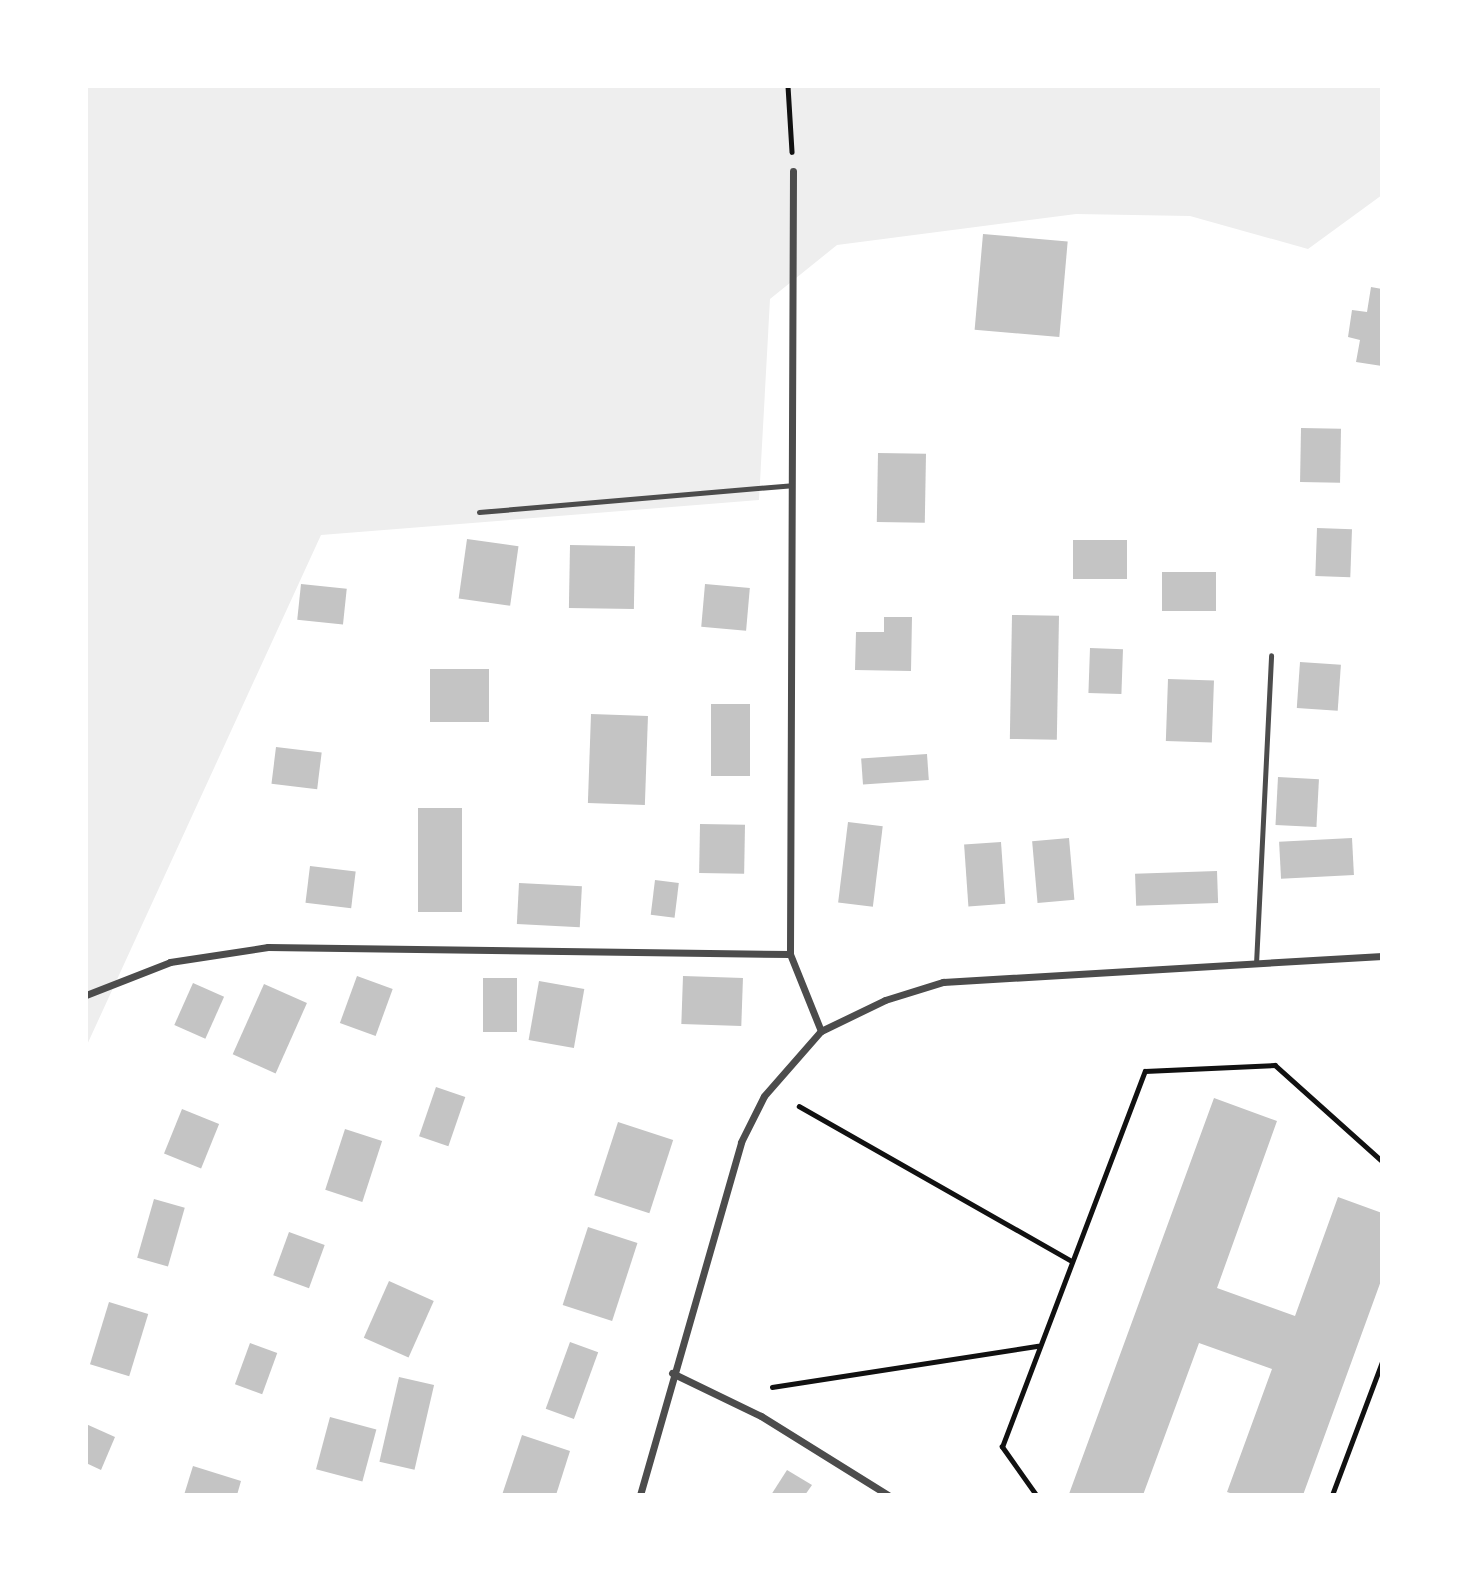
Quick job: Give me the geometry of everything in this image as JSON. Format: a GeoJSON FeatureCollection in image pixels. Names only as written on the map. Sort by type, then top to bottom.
{"type":"FeatureCollection","features":[{"type":"Feature","properties":{"kind":"street"},"geometry":{"type":"LineString","coordinates":[[793,171],[790,954],[821,1031]]}},
{"type":"Feature","properties":{"kind":"street"},"geometry":{"type":"LineString","coordinates":[[86,995],[170,962],[268,947],[790,954]]}},
{"type":"Feature","properties":{"kind":"street"},"geometry":{"type":"LineString","coordinates":[[640,1495],[672,1373],[741,1142],[764,1096],[821,1031],[886,1000],[943,982],[1382,956]]}},
{"type":"Feature","properties":{"kind":"street"},"geometry":{"type":"LineString","coordinates":[[672,1373],[761,1416],[888,1495]]}},
{"type":"Feature","properties":{"kind":"lane"},"geometry":{"type":"LineString","coordinates":[[480,512],[792,485]]}},
{"type":"Feature","properties":{"kind":"lane"},"geometry":{"type":"LineString","coordinates":[[1256,964],[1271,655]]}},
{"type":"Feature","properties":{"kind":"path"},"geometry":{"type":"LineString","coordinates":[[788,86],[793,171]]}},
{"type":"Feature","properties":{"kind":"path"},"geometry":{"type":"LineString","coordinates":[[1036,1495],[1002,1447],[1038,1346],[1145,1071],[1275,1065],[1382,1161]]}},
{"type":"Feature","properties":{"kind":"path"},"geometry":{"type":"LineString","coordinates":[[799,1106],[1072,1261]]}},
{"type":"Feature","properties":{"kind":"path"},"geometry":{"type":"LineString","coordinates":[[772,1387],[1038,1346]]}},
{"type":"Feature","properties":{"kind":"path"},"geometry":{"type":"LineString","coordinates":[[1332,1495],[1382,1362]]}},
{"type":"Feature","properties":{"kind":"shaded area"},"geometry":{"type":"Polygon","coordinates":[[[86,86],[1382,86],[1382,195],[1308,249],[1190,216],[1076,214],[837,245],[770,299],[759,500],[321,535],[86,1047],[86,86]]]}},
{"type":"Feature","properties":{"kind":"building"},"geometry":{"type":"Polygon","coordinates":[[[983,234],[1068,241],[1059,337],[975,330],[983,234]]]}},
{"type":"Feature","properties":{"kind":"building"},"geometry":{"type":"Polygon","coordinates":[[[1371,287],[1382,289],[1382,366],[1356,362],[1360,340],[1348,337],[1352,310],[1367,312],[1371,287]]]}},
{"type":"Feature","properties":{"kind":"building"},"geometry":{"type":"Polygon","coordinates":[[[1301,428],[1341,429],[1340,483],[1300,482],[1301,428]]]}},
{"type":"Feature","properties":{"kind":"building"},"geometry":{"type":"Polygon","coordinates":[[[878,453],[926,454],[925,523],[877,522],[878,453]]]}},
{"type":"Feature","properties":{"kind":"building"},"geometry":{"type":"Polygon","coordinates":[[[1317,528],[1352,529],[1350,577],[1315,576],[1317,528]]]}},
{"type":"Feature","properties":{"kind":"building"},"geometry":{"type":"Polygon","coordinates":[[[467,539],[518,546],[510,606],[459,598],[467,539]]]}},
{"type":"Feature","properties":{"kind":"building"},"geometry":{"type":"Polygon","coordinates":[[[1073,540],[1127,540],[1127,579],[1073,579],[1073,540]]]}},
{"type":"Feature","properties":{"kind":"building"},"geometry":{"type":"Polygon","coordinates":[[[570,545],[635,546],[634,609],[569,608],[570,545]]]}},
{"type":"Feature","properties":{"kind":"building"},"geometry":{"type":"Polygon","coordinates":[[[1162,572],[1216,572],[1216,611],[1162,611],[1162,572]]]}},
{"type":"Feature","properties":{"kind":"building"},"geometry":{"type":"Polygon","coordinates":[[[301,584],[347,589],[343,625],[297,620],[301,584]]]}},
{"type":"Feature","properties":{"kind":"building"},"geometry":{"type":"Polygon","coordinates":[[[705,584],[750,588],[746,631],[701,627],[705,584]]]}},
{"type":"Feature","properties":{"kind":"building"},"geometry":{"type":"Polygon","coordinates":[[[1012,615],[1059,616],[1057,740],[1010,739],[1012,615]]]}},
{"type":"Feature","properties":{"kind":"building"},"geometry":{"type":"Polygon","coordinates":[[[884,617],[912,617],[911,671],[855,670],[856,632],[884,632],[884,617]]]}},
{"type":"Feature","properties":{"kind":"building"},"geometry":{"type":"Polygon","coordinates":[[[1090,648],[1123,649],[1121,694],[1088,693],[1090,648]]]}},
{"type":"Feature","properties":{"kind":"building"},"geometry":{"type":"Polygon","coordinates":[[[1300,662],[1341,665],[1338,711],[1297,708],[1300,662]]]}},
{"type":"Feature","properties":{"kind":"building"},"geometry":{"type":"Polygon","coordinates":[[[430,669],[489,669],[489,722],[430,722],[430,669]]]}},
{"type":"Feature","properties":{"kind":"building"},"geometry":{"type":"Polygon","coordinates":[[[1168,679],[1214,681],[1212,743],[1166,741],[1168,679]]]}},
{"type":"Feature","properties":{"kind":"building"},"geometry":{"type":"Polygon","coordinates":[[[711,704],[750,704],[750,776],[711,776],[711,704]]]}},
{"type":"Feature","properties":{"kind":"building"},"geometry":{"type":"Polygon","coordinates":[[[591,714],[648,716],[645,805],[588,803],[591,714]]]}},
{"type":"Feature","properties":{"kind":"building"},"geometry":{"type":"Polygon","coordinates":[[[276,747],[322,753],[317,789],[271,784],[276,747]]]}},
{"type":"Feature","properties":{"kind":"building"},"geometry":{"type":"Polygon","coordinates":[[[927,754],[929,780],[863,785],[861,759],[927,754]]]}},
{"type":"Feature","properties":{"kind":"building"},"geometry":{"type":"Polygon","coordinates":[[[1278,777],[1319,779],[1316,827],[1275,825],[1278,777]]]}},
{"type":"Feature","properties":{"kind":"building"},"geometry":{"type":"Polygon","coordinates":[[[418,808],[462,808],[462,912],[418,912],[418,808]]]}},
{"type":"Feature","properties":{"kind":"building"},"geometry":{"type":"Polygon","coordinates":[[[848,822],[883,826],[873,907],[838,902],[848,822]]]}},
{"type":"Feature","properties":{"kind":"building"},"geometry":{"type":"Polygon","coordinates":[[[700,824],[745,825],[744,874],[699,873],[700,824]]]}},
{"type":"Feature","properties":{"kind":"building"},"geometry":{"type":"Polygon","coordinates":[[[1069,838],[1074,900],[1038,903],[1032,841],[1069,838]]]}},
{"type":"Feature","properties":{"kind":"building"},"geometry":{"type":"Polygon","coordinates":[[[1352,838],[1354,875],[1281,879],[1279,842],[1352,838]]]}},
{"type":"Feature","properties":{"kind":"building"},"geometry":{"type":"Polygon","coordinates":[[[1001,842],[1005,904],[968,906],[964,845],[1001,842]]]}},
{"type":"Feature","properties":{"kind":"building"},"geometry":{"type":"Polygon","coordinates":[[[310,866],[356,872],[351,908],[305,903],[310,866]]]}},
{"type":"Feature","properties":{"kind":"building"},"geometry":{"type":"Polygon","coordinates":[[[1217,871],[1218,903],[1136,906],[1135,874],[1217,871]]]}},
{"type":"Feature","properties":{"kind":"building"},"geometry":{"type":"Polygon","coordinates":[[[655,880],[679,883],[675,918],[651,915],[655,880]]]}},
{"type":"Feature","properties":{"kind":"building"},"geometry":{"type":"Polygon","coordinates":[[[519,883],[582,886],[580,927],[517,924],[519,883]]]}},
{"type":"Feature","properties":{"kind":"building"},"geometry":{"type":"Polygon","coordinates":[[[357,976],[393,989],[376,1036],[340,1023],[357,976]]]}},
{"type":"Feature","properties":{"kind":"building"},"geometry":{"type":"Polygon","coordinates":[[[683,976],[743,978],[741,1026],[681,1024],[683,976]]]}},
{"type":"Feature","properties":{"kind":"building"},"geometry":{"type":"Polygon","coordinates":[[[483,978],[517,978],[517,1032],[483,1032],[483,978]]]}},
{"type":"Feature","properties":{"kind":"building"},"geometry":{"type":"Polygon","coordinates":[[[539,981],[584,989],[574,1048],[529,1040],[539,981]]]}},
{"type":"Feature","properties":{"kind":"building"},"geometry":{"type":"Polygon","coordinates":[[[193,983],[224,997],[205,1039],[174,1025],[193,983]]]}},
{"type":"Feature","properties":{"kind":"building"},"geometry":{"type":"Polygon","coordinates":[[[264,984],[307,1003],[276,1073],[233,1054],[264,984]]]}},
{"type":"Feature","properties":{"kind":"building"},"geometry":{"type":"Polygon","coordinates":[[[436,1087],[465,1097],[448,1146],[419,1136],[436,1087]]]}},
{"type":"Feature","properties":{"kind":"building"},"geometry":{"type":"Polygon","coordinates":[[[1214,1098],[1277,1121],[1217,1288],[1295,1316],[1338,1197],[1382,1213],[1382,1278],[1303,1495],[1236,1495],[1227,1492],[1272,1369],[1199,1343],[1143,1495],[1069,1494],[1214,1098]]]}},
{"type":"Feature","properties":{"kind":"building"},"geometry":{"type":"Polygon","coordinates":[[[182,1109],[219,1124],[201,1168],[164,1154],[182,1109]]]}},
{"type":"Feature","properties":{"kind":"building"},"geometry":{"type":"Polygon","coordinates":[[[618,1122],[673,1140],[649,1213],[594,1195],[618,1122]]]}},
{"type":"Feature","properties":{"kind":"building"},"geometry":{"type":"Polygon","coordinates":[[[345,1129],[382,1141],[362,1202],[325,1190],[345,1129]]]}},
{"type":"Feature","properties":{"kind":"building"},"geometry":{"type":"Polygon","coordinates":[[[154,1199],[185,1208],[168,1266],[137,1258],[154,1199]]]}},
{"type":"Feature","properties":{"kind":"building"},"geometry":{"type":"Polygon","coordinates":[[[588,1227],[637,1243],[612,1321],[563,1305],[588,1227]]]}},
{"type":"Feature","properties":{"kind":"building"},"geometry":{"type":"Polygon","coordinates":[[[289,1232],[325,1245],[309,1288],[273,1275],[289,1232]]]}},
{"type":"Feature","properties":{"kind":"building"},"geometry":{"type":"Polygon","coordinates":[[[389,1281],[434,1301],[409,1358],[364,1338],[389,1281]]]}},
{"type":"Feature","properties":{"kind":"building"},"geometry":{"type":"Polygon","coordinates":[[[109,1302],[148,1314],[129,1376],[90,1364],[109,1302]]]}},
{"type":"Feature","properties":{"kind":"building"},"geometry":{"type":"Polygon","coordinates":[[[570,1342],[598,1352],[574,1419],[546,1409],[570,1342]]]}},
{"type":"Feature","properties":{"kind":"building"},"geometry":{"type":"Polygon","coordinates":[[[250,1343],[277,1353],[262,1394],[235,1384],[250,1343]]]}},
{"type":"Feature","properties":{"kind":"building"},"geometry":{"type":"Polygon","coordinates":[[[399,1377],[434,1385],[415,1470],[379,1462],[399,1377]]]}},
{"type":"Feature","properties":{"kind":"building"},"geometry":{"type":"Polygon","coordinates":[[[330,1417],[376,1429],[362,1482],[316,1469],[330,1417]]]}},
{"type":"Feature","properties":{"kind":"building"},"geometry":{"type":"Polygon","coordinates":[[[86,1424],[115,1437],[101,1470],[86,1463],[86,1424]]]}},
{"type":"Feature","properties":{"kind":"building"},"geometry":{"type":"Polygon","coordinates":[[[522,1435],[570,1451],[556,1495],[502,1495],[522,1435]]]}},
{"type":"Feature","properties":{"kind":"building"},"geometry":{"type":"Polygon","coordinates":[[[193,1466],[241,1481],[237,1495],[184,1495],[193,1466]]]}},
{"type":"Feature","properties":{"kind":"building"},"geometry":{"type":"Polygon","coordinates":[[[787,1470],[812,1485],[805,1495],[771,1495],[787,1470]]]}}]}
